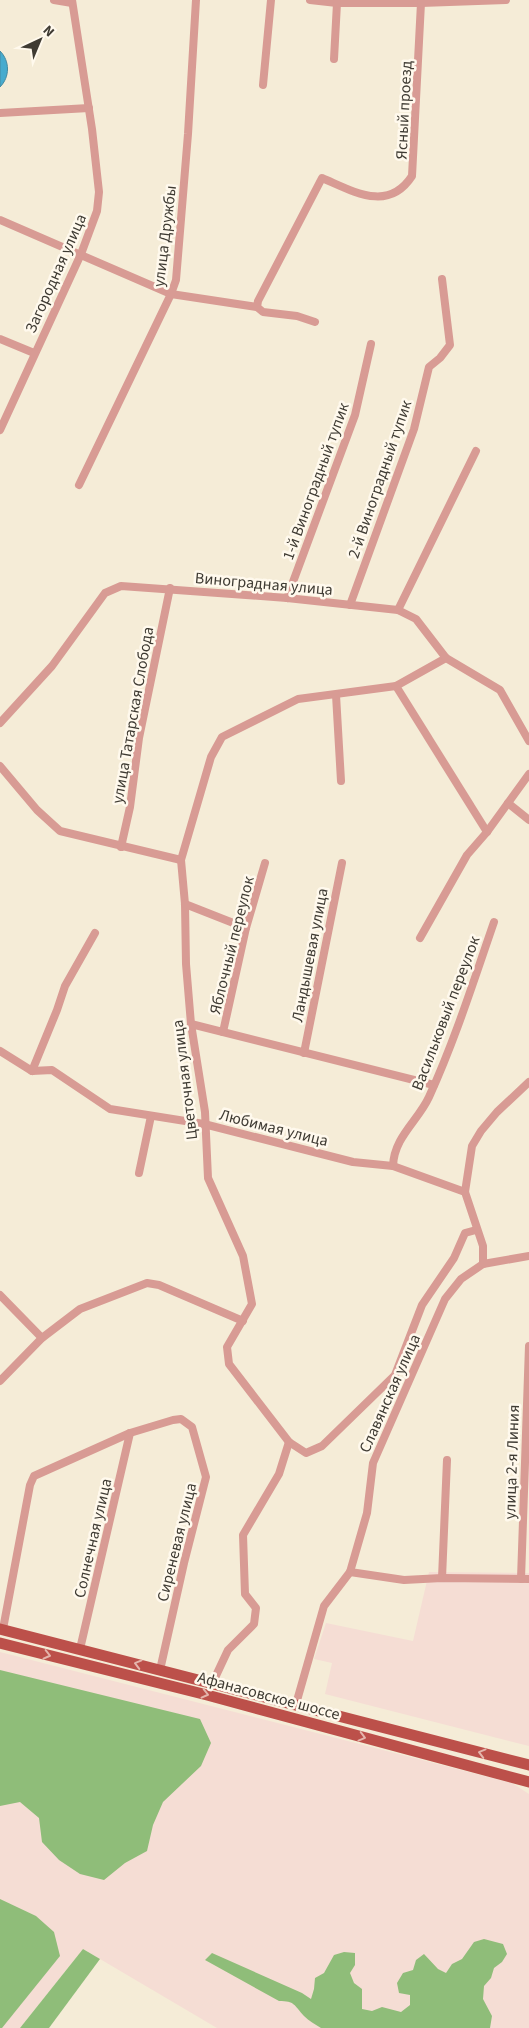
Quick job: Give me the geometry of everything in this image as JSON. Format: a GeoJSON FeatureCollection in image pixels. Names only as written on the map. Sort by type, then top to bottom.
{"type":"FeatureCollection","features":[{"type":"Feature","properties":{"kind":"main road","name":"Афанасовское шоссе"},"geometry":{"type":"LineString","coordinates":[[1,1629],[213,1682],[529,1765]]}},
{"type":"Feature","properties":{"kind":"main road","name":"Афанасовское шоссе"},"geometry":{"type":"LineString","coordinates":[[0,1643],[207,1695],[529,1782]]}},
{"type":"Feature","properties":{"kind":"street"},"geometry":{"type":"LineString","coordinates":[[54,0],[72,1]]}},
{"type":"Feature","properties":{"kind":"street","name":"улица Дружбы"},"geometry":{"type":"LineString","coordinates":[[79,485],[176,280],[188,134],[196,0]]}},
{"type":"Feature","properties":{"kind":"street"},"geometry":{"type":"LineString","coordinates":[[263,85],[270,0]]}},
{"type":"Feature","properties":{"kind":"street"},"geometry":{"type":"LineString","coordinates":[[310,0],[337,3],[422,3],[506,0]]}},
{"type":"Feature","properties":{"kind":"street","name":"Загородная улица"},"geometry":{"type":"LineString","coordinates":[[0,430],[81,254],[97,211],[99,192],[89,108],[72,1]]}},
{"type":"Feature","properties":{"kind":"street"},"geometry":{"type":"LineString","coordinates":[[334,59],[337,3]]}},
{"type":"Feature","properties":{"kind":"street","name":"Ясный проезд"},"geometry":{"type":"LineString","coordinates":[[257,307],[258,301],[322,178],[352,191],[377,198],[399,190],[412,176],[422,3]]}},
{"type":"Feature","properties":{"kind":"street"},"geometry":{"type":"LineString","coordinates":[[0,113],[89,108]]}},
{"type":"Feature","properties":{"kind":"street"},"geometry":{"type":"LineString","coordinates":[[0,220],[171,294],[257,307],[263,312],[297,316],[315,322]]}},
{"type":"Feature","properties":{"kind":"street","name":"2-й Виноградный тупик"},"geometry":{"type":"LineString","coordinates":[[350,605],[414,429],[430,367],[440,358],[450,344],[442,279]]}},
{"type":"Feature","properties":{"kind":"street"},"geometry":{"type":"LineString","coordinates":[[0,339],[34,353]]}},
{"type":"Feature","properties":{"kind":"street","name":"1-й Виноградный тупик"},"geometry":{"type":"LineString","coordinates":[[287,598],[356,415],[371,344]]}},
{"type":"Feature","properties":{"kind":"street"},"geometry":{"type":"LineString","coordinates":[[398,610],[476,451]]}},
{"type":"Feature","properties":{"kind":"street","name":"Виноградная улица"},"geometry":{"type":"LineString","coordinates":[[0,723],[52,666],[105,593],[121,586],[170,588],[287,598],[398,610],[416,620],[446,658],[500,690],[529,741]]}},
{"type":"Feature","properties":{"kind":"street","name":"улица Татарская Слобода"},"geometry":{"type":"LineString","coordinates":[[121,847],[130,807],[139,738],[170,588]]}},
{"type":"Feature","properties":{"kind":"street"},"geometry":{"type":"LineString","coordinates":[[0,766],[37,810],[60,831],[181,860],[211,756],[222,737],[298,699],[396,686],[446,658]]}},
{"type":"Feature","properties":{"kind":"street"},"geometry":{"type":"LineString","coordinates":[[396,686],[487,832]]}},
{"type":"Feature","properties":{"kind":"street"},"geometry":{"type":"LineString","coordinates":[[336,695],[341,781]]}},
{"type":"Feature","properties":{"kind":"street"},"geometry":{"type":"LineString","coordinates":[[420,938],[467,854],[487,832],[529,774]]}},
{"type":"Feature","properties":{"kind":"street"},"geometry":{"type":"LineString","coordinates":[[508,803],[529,820]]}},
{"type":"Feature","properties":{"kind":"street","name":"Цветочная улица"},"geometry":{"type":"LineString","coordinates":[[181,860],[191,1024],[205,1112],[204,1124],[208,1178],[243,1256],[252,1304],[227,1346],[229,1364],[289,1442]]}},
{"type":"Feature","properties":{"kind":"street","name":"Ландышевая улица"},"geometry":{"type":"LineString","coordinates":[[304,1053],[342,863]]}},
{"type":"Feature","properties":{"kind":"street","name":"Яблочный переулок"},"geometry":{"type":"LineString","coordinates":[[224,1032],[246,928],[265,864]]}},
{"type":"Feature","properties":{"kind":"street"},"geometry":{"type":"LineString","coordinates":[[185,904],[246,928]]}},
{"type":"Feature","properties":{"kind":"street","name":"Васильковый переулок"},"geometry":{"type":"LineString","coordinates":[[393,1166],[393,1152],[429,1098],[451,1044],[494,922]]}},
{"type":"Feature","properties":{"kind":"street"},"geometry":{"type":"LineString","coordinates":[[32,1071],[58,1010],[65,986],[95,933]]}},
{"type":"Feature","properties":{"kind":"street"},"geometry":{"type":"LineString","coordinates":[[191,1024],[304,1053],[369,1067],[434,1085]]}},
{"type":"Feature","properties":{"kind":"street","name":"Любимая улица"},"geometry":{"type":"LineString","coordinates":[[0,1051],[32,1071],[52,1070],[110,1108],[204,1124],[353,1162],[393,1166],[465,1192]]}},
{"type":"Feature","properties":{"kind":"street"},"geometry":{"type":"LineString","coordinates":[[483,1264],[484,1246],[476,1230],[465,1192],[472,1146],[481,1131],[497,1112],[529,1082]]}},
{"type":"Feature","properties":{"kind":"street"},"geometry":{"type":"LineString","coordinates":[[139,1173],[151,1116]]}},
{"type":"Feature","properties":{"kind":"street"},"geometry":{"type":"LineString","coordinates":[[213,1682],[228,1650],[254,1624],[256,1608],[245,1594],[243,1535],[280,1474],[289,1442],[306,1453],[322,1446],[395,1375],[422,1305],[454,1258],[465,1233],[476,1230]]}},
{"type":"Feature","properties":{"kind":"street","name":"Славянская улица"},"geometry":{"type":"LineString","coordinates":[[296,1704],[324,1606],[350,1572],[367,1513],[372,1463],[445,1299],[461,1279],[483,1264],[529,1256]]}},
{"type":"Feature","properties":{"kind":"street"},"geometry":{"type":"LineString","coordinates":[[0,1381],[42,1338],[80,1309],[148,1284],[159,1285],[243,1321]]}},
{"type":"Feature","properties":{"kind":"street"},"geometry":{"type":"LineString","coordinates":[[0,1295],[42,1338]]}},
{"type":"Feature","properties":{"kind":"street","name":"улица 2-я Линия"},"geometry":{"type":"LineString","coordinates":[[525,1579],[529,1346]]}},
{"type":"Feature","properties":{"kind":"street","name":"Сиреневая улица"},"geometry":{"type":"LineString","coordinates":[[130,1433],[173,1420],[187,1422],[192,1427],[206,1473],[160,1670]]}},
{"type":"Feature","properties":{"kind":"street"},"geometry":{"type":"LineString","coordinates":[[1,1629],[32,1480],[38,1474],[130,1433]]}},
{"type":"Feature","properties":{"kind":"street","name":"Солнечная улица"},"geometry":{"type":"LineString","coordinates":[[80,1649],[130,1433]]}},
{"type":"Feature","properties":{"kind":"street"},"geometry":{"type":"LineString","coordinates":[[442,1578],[447,1460]]}},
{"type":"Feature","properties":{"kind":"street"},"geometry":{"type":"LineString","coordinates":[[350,1572],[404,1580],[442,1578],[525,1579]]}},
{"type":"Feature","properties":{"kind":"shaded area"},"geometry":{"type":"Polygon","coordinates":[[[429,1572],[529,1573],[529,1746],[325,1694],[332,1663],[314,1659],[326,1623],[413,1641],[429,1572]]]}},
{"type":"Feature","properties":{"kind":"shaded area"},"geometry":{"type":"Polygon","coordinates":[[[0,1652],[512,1783],[529,1794],[529,2028],[217,2028],[83,1949],[20,2028],[0,2028],[0,1652]]]}},
{"type":"Feature","properties":{"kind":"green space"},"geometry":{"type":"Polygon","coordinates":[[[0,1670],[200,1719],[211,1743],[201,1766],[163,1802],[153,1825],[147,1851],[125,1863],[104,1880],[80,1874],[59,1860],[42,1842],[39,1818],[20,1802],[0,1806],[0,1670]]]}},
{"type":"Feature","properties":{"kind":"green space"},"geometry":{"type":"Polygon","coordinates":[[[0,1899],[36,1916],[54,1932],[60,1956],[2,2028],[0,2028],[0,1899]]]}},
{"type":"Feature","properties":{"kind":"green space"},"geometry":{"type":"Polygon","coordinates":[[[484,1939],[503,1944],[507,1954],[502,1962],[494,1968],[491,1978],[484,1986],[483,1999],[492,2016],[490,2028],[321,2028],[306,2018],[291,2003],[279,2001],[205,1960],[212,1953],[302,1993],[311,1999],[315,1978],[324,1973],[334,1955],[344,1952],[355,1953],[355,1965],[350,1973],[354,1983],[362,1989],[362,2009],[372,2011],[382,2007],[401,2012],[410,2005],[410,1995],[399,1993],[397,1983],[403,1973],[413,1970],[416,1960],[424,1954],[438,1969],[446,1973],[452,1964],[462,1959],[474,1942],[484,1939]]]}},
{"type":"Feature","properties":{"kind":"green space"},"geometry":{"type":"Polygon","coordinates":[[[83,1949],[100,1959],[49,2028],[20,2028],[83,1949]]]}},
{"type":"Feature","properties":{"kind":"water"},"geometry":{"type":"Polygon","coordinates":[[[0,51],[6,59],[8,69],[6,79],[0,87],[0,51]]]}}]}
